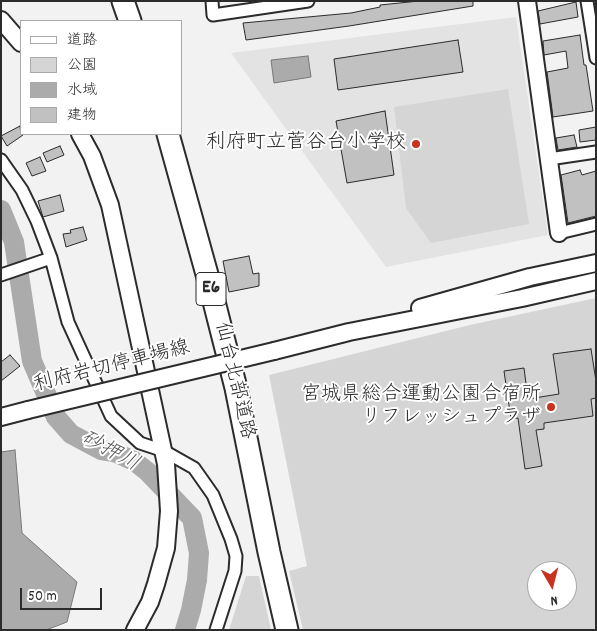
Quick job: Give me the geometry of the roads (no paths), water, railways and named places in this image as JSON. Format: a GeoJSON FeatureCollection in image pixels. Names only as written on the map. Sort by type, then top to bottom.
{"type":"FeatureCollection","features":[{"type":"Feature","properties":{"kind":"highway"},"geometry":{"type":"LineString","coordinates":[[123,1],[130,20]]}},
{"type":"Feature","properties":{"kind":"highway","name":"仙台北部道路"},"geometry":{"type":"LineString","coordinates":[[168,135],[211,287],[236,388],[288,630]]}},
{"type":"Feature","properties":{"kind":"main road"},"geometry":{"type":"LineString","coordinates":[[527,1],[559,233]]}},
{"type":"Feature","properties":{"kind":"main road"},"geometry":{"type":"LineString","coordinates":[[1,20],[20,41]]}},
{"type":"Feature","properties":{"kind":"main road"},"geometry":{"type":"LineString","coordinates":[[81,135],[92,156],[110,205],[165,458],[169,511],[166,548],[156,584],[135,630]]}},
{"type":"Feature","properties":{"kind":"main road","name":"利府岩切停車場線"},"geometry":{"type":"LineString","coordinates":[[349,332],[389,317],[530,277],[596,263]]}},
{"type":"Feature","properties":{"kind":"main road","name":"利府岩切停車場線"},"geometry":{"type":"LineString","coordinates":[[1,417],[349,332],[522,298],[596,281]]}},
{"type":"Feature","properties":{"kind":"street"},"geometry":{"type":"LineString","coordinates":[[212,1],[213,15],[308,1]]}},
{"type":"Feature","properties":{"kind":"street"},"geometry":{"type":"LineString","coordinates":[[587,1],[596,58]]}},
{"type":"Feature","properties":{"kind":"street"},"geometry":{"type":"LineString","coordinates":[[548,159],[596,152]]}},
{"type":"Feature","properties":{"kind":"street"},"geometry":{"type":"LineString","coordinates":[[1,160],[22,190],[37,222],[51,258],[68,322],[111,416],[140,442],[165,458],[194,468],[213,496],[236,556],[235,571],[216,630]]}},
{"type":"Feature","properties":{"kind":"street"},"geometry":{"type":"LineString","coordinates":[[559,233],[596,224]]}},
{"type":"Feature","properties":{"kind":"street"},"geometry":{"type":"LineString","coordinates":[[4,274],[51,258]]}},
{"type":"Feature","properties":{"kind":"water"},"geometry":{"type":"Polygon","coordinates":[[[308,56],[311,77],[274,83],[271,60],[308,56]]]}},
{"type":"Feature","properties":{"kind":"water"},"geometry":{"type":"Polygon","coordinates":[[[15,450],[22,533],[77,582],[67,622],[46,630],[1,630],[1,452],[15,450]]]}},
{"type":"Feature","properties":{"kind":"waterway","name":"砂押川"},"geometry":{"type":"LineString","coordinates":[[1,210],[14,242],[32,361],[56,417],[71,434],[101,450],[114,452],[134,461],[148,472],[192,518],[199,553],[197,580],[185,630]]}},
{"type":"Feature","properties":{"kind":"place","name":"利府町立菅谷台小学校"},"geometry":{"type":"Point","coordinates":[416,144]}},
{"type":"Feature","properties":{"kind":"place","name":"宮城県総合運動公園合宿所 リフレッシュプラザ"},"geometry":{"type":"Point","coordinates":[551,407]}}]}
